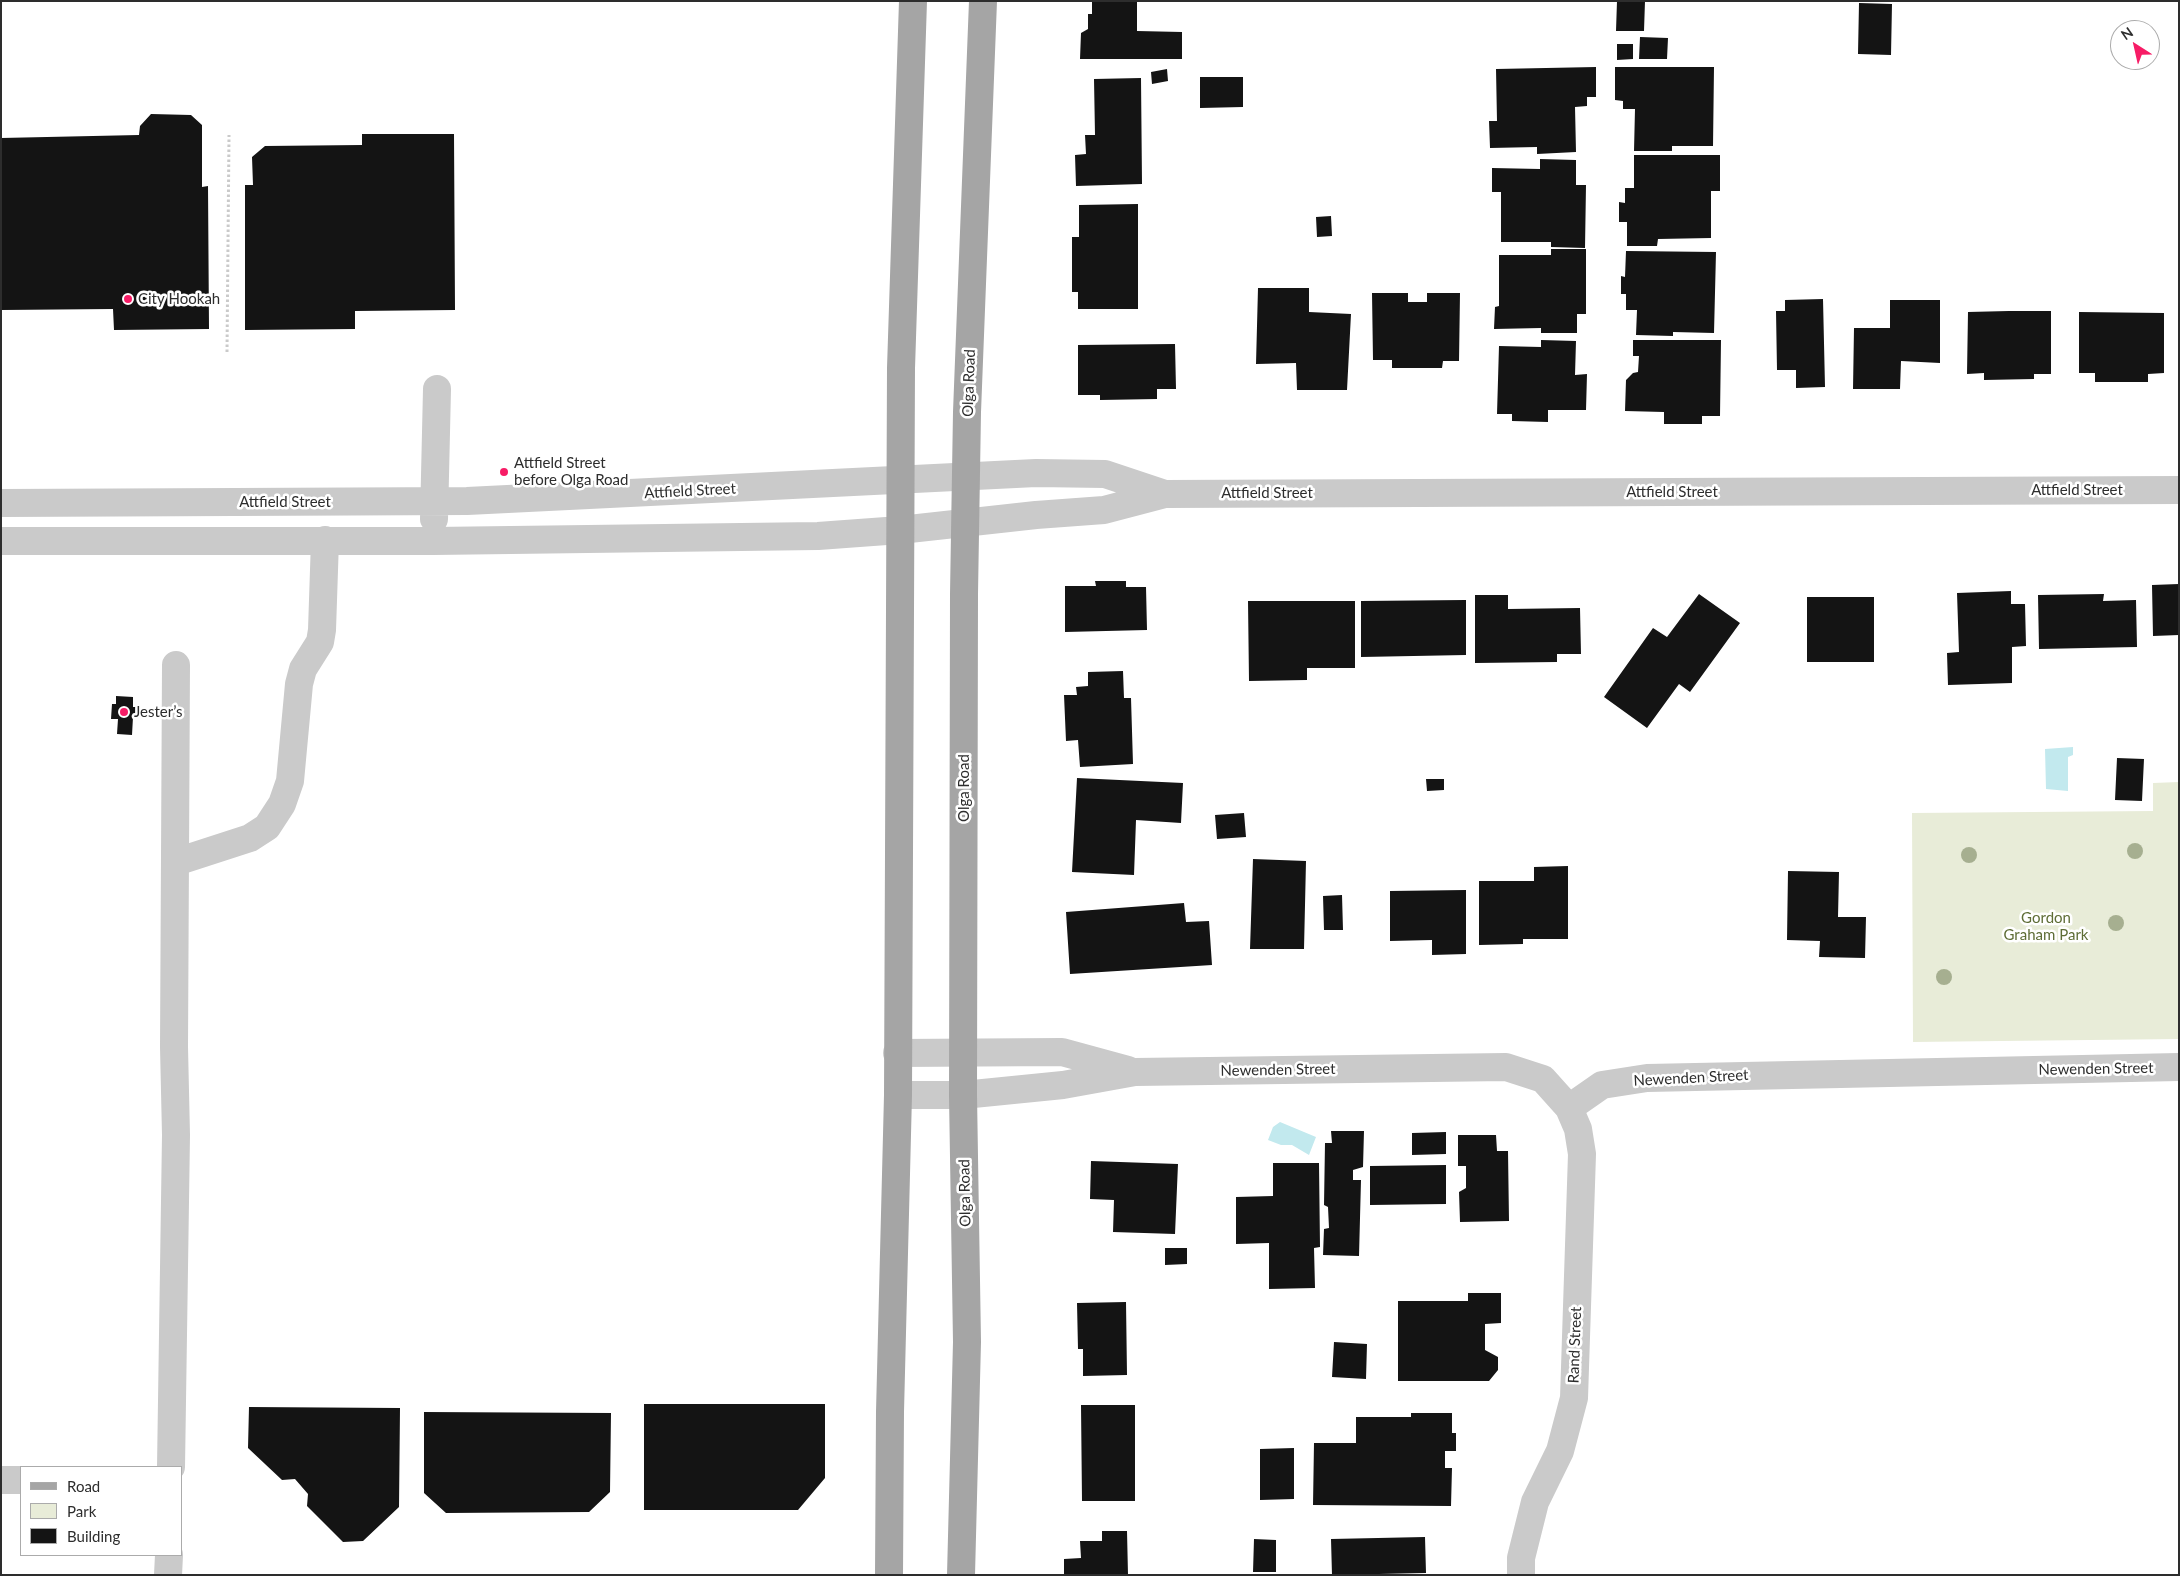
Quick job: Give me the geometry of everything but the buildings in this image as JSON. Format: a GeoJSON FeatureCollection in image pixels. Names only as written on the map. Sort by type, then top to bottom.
{"type":"FeatureCollection","features":[{"type":"Feature","properties":{"kind":"main road"},"geometry":{"type":"LineString","coordinates":[[889,1575],[890,1402],[898,1095],[902,358],[913,1]]}},
{"type":"Feature","properties":{"kind":"main road","name":"Olga Road"},"geometry":{"type":"LineString","coordinates":[[961,1575],[967,1342],[963,1095],[966,476],[983,1]]}},
{"type":"Feature","properties":{"kind":"street"},"geometry":{"type":"LineString","coordinates":[[434,541],[437,389]]}},
{"type":"Feature","properties":{"kind":"street","name":"Attfield Street"},"geometry":{"type":"LineString","coordinates":[[1,503],[434,502],[800,486],[1036,473],[1105,474],[1166,494]]}},
{"type":"Feature","properties":{"kind":"street","name":"Attfield Street"},"geometry":{"type":"LineString","coordinates":[[1,541],[434,541],[818,536],[1104,510],[1166,494],[2179,490]]}},
{"type":"Feature","properties":{"kind":"street"},"geometry":{"type":"LineString","coordinates":[[176,862],[250,838],[267,826],[282,804],[290,780],[299,684],[303,669],[320,642],[322,630],[324,540]]}},
{"type":"Feature","properties":{"kind":"street"},"geometry":{"type":"LineString","coordinates":[[170,1466],[176,1135],[176,665]]}},
{"type":"Feature","properties":{"kind":"street","name":"Newenden Street"},"geometry":{"type":"LineString","coordinates":[[897,1053],[964,1051],[1062,1052],[1135,1072]]}},
{"type":"Feature","properties":{"kind":"street","name":"Newenden Street"},"geometry":{"type":"LineString","coordinates":[[898,1095],[963,1095],[1063,1085],[1135,1072],[1506,1067],[1542,1079],[1569,1108],[1602,1085],[1647,1078],[2179,1067]]}},
{"type":"Feature","properties":{"kind":"street","name":"Rand Street"},"geometry":{"type":"LineString","coordinates":[[1521,1575],[1521,1558],[1534,1502],[1560,1451],[1574,1398],[1582,1154],[1578,1129],[1569,1108]]}},
{"type":"Feature","properties":{"kind":"street"},"geometry":{"type":"LineString","coordinates":[[1,1480],[20,1480]]}},
{"type":"Feature","properties":{"kind":"street"},"geometry":{"type":"LineString","coordinates":[[168,1575],[169,1556]]}},
{"type":"Feature","properties":{"kind":"path"},"geometry":{"type":"LineString","coordinates":[[228,136],[228,352]]}},
{"type":"Feature","properties":{"kind":"green space","name":"Gordon Graham Park"},"geometry":{"type":"Polygon","coordinates":[[[2179,782],[2179,1039],[1913,1042],[1912,813],[2153,811],[2153,783],[2179,782]]]}},
{"type":"Feature","properties":{"kind":"water"},"geometry":{"type":"Polygon","coordinates":[[[2073,747],[2073,755],[2068,757],[2068,791],[2046,789],[2045,749],[2073,747]]]}},
{"type":"Feature","properties":{"kind":"water"},"geometry":{"type":"Polygon","coordinates":[[[1280,1122],[1316,1137],[1309,1155],[1292,1145],[1281,1145],[1268,1140],[1273,1127],[1280,1122]]]}},
{"type":"Feature","properties":{"kind":"place","name":"City Hookah"},"geometry":{"type":"Point","coordinates":[128,299]}},
{"type":"Feature","properties":{"kind":"place","name":"Attfield Street before Olga Road"},"geometry":{"type":"Point","coordinates":[504,472]}},
{"type":"Feature","properties":{"kind":"place","name":"Jester’s"},"geometry":{"type":"Point","coordinates":[124,712]}}]}
